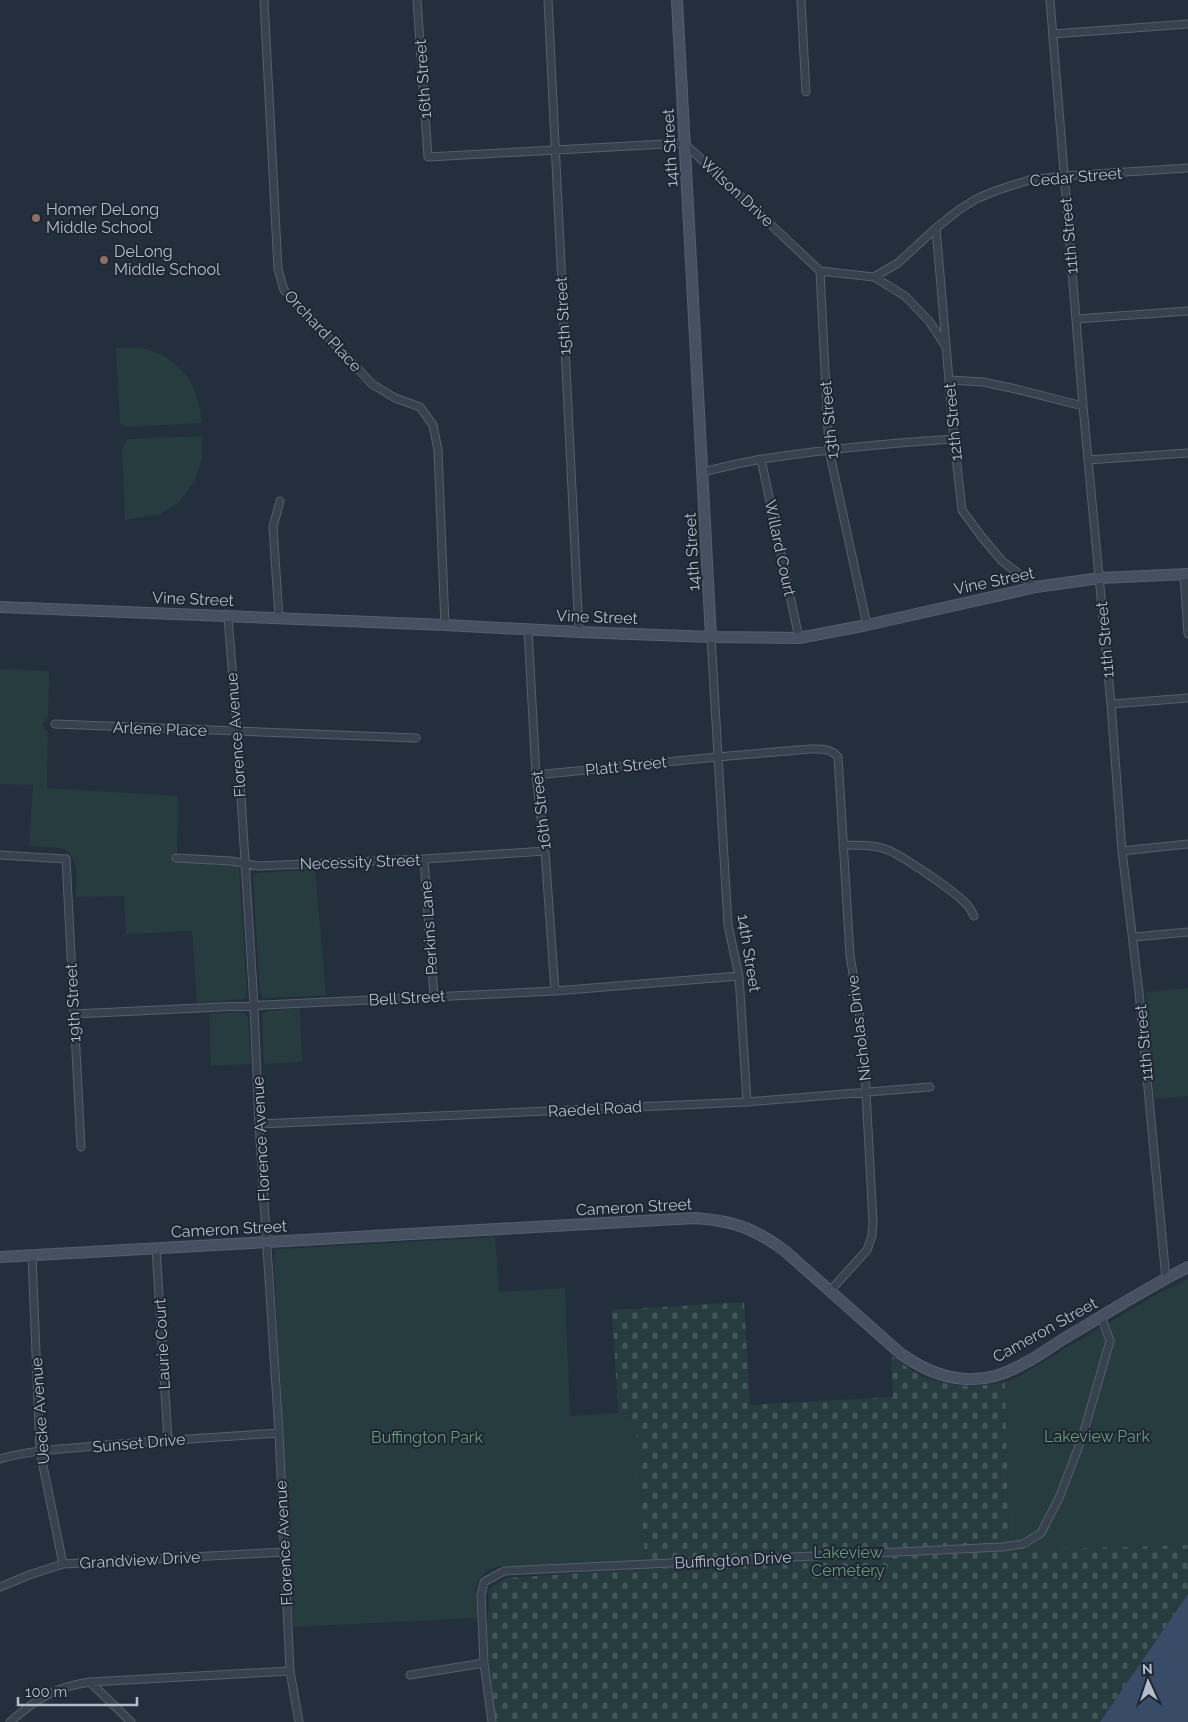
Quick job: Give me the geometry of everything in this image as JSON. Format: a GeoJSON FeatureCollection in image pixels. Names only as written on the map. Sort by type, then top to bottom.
{"type":"FeatureCollection","features":[{"type":"Feature","properties":{"kind":"street","name":"Orchard Place"},"geometry":{"type":"LineString","coordinates":[[264,0],[278,269],[284,290],[372,384],[395,398],[420,408],[433,426],[438,450],[445,625]]}},
{"type":"Feature","properties":{"kind":"street","name":"16th Street"},"geometry":{"type":"LineString","coordinates":[[417,0],[428,157],[555,150]]}},
{"type":"Feature","properties":{"kind":"street","name":"15th Street"},"geometry":{"type":"LineString","coordinates":[[548,0],[579,632]]}},
{"type":"Feature","properties":{"kind":"street","name":"14th Street"},"geometry":{"type":"LineString","coordinates":[[677,0],[717,757],[728,925],[739,976],[746,1102]]}},
{"type":"Feature","properties":{"kind":"street"},"geometry":{"type":"LineString","coordinates":[[801,0],[806,92]]}},
{"type":"Feature","properties":{"kind":"street","name":"11th Street"},"geometry":{"type":"LineString","coordinates":[[1050,0],[1122,851],[1134,936],[1166,1279]]}},
{"type":"Feature","properties":{"kind":"street"},"geometry":{"type":"LineString","coordinates":[[1053,34],[1188,24]]}},
{"type":"Feature","properties":{"kind":"street"},"geometry":{"type":"LineString","coordinates":[[555,150],[684,143]]}},
{"type":"Feature","properties":{"kind":"street","name":"Wilson Drive"},"geometry":{"type":"LineString","coordinates":[[684,143],[820,271]]}},
{"type":"Feature","properties":{"kind":"street","name":"Cedar Street"},"geometry":{"type":"LineString","coordinates":[[874,277],[898,263],[960,209],[978,198],[998,190],[1028,180],[1188,168]]}},
{"type":"Feature","properties":{"kind":"street","name":"12th Street"},"geometry":{"type":"LineString","coordinates":[[936,228],[945,345],[962,510],[980,536],[1002,561],[1036,587]]}},
{"type":"Feature","properties":{"kind":"street"},"geometry":{"type":"LineString","coordinates":[[820,271],[874,277],[905,296],[929,321],[945,345]]}},
{"type":"Feature","properties":{"kind":"street","name":"13th Street"},"geometry":{"type":"LineString","coordinates":[[820,271],[829,450],[867,625]]}},
{"type":"Feature","properties":{"kind":"street"},"geometry":{"type":"LineString","coordinates":[[1076,319],[1188,311]]}},
{"type":"Feature","properties":{"kind":"street"},"geometry":{"type":"LineString","coordinates":[[949,380],[983,382],[1083,406]]}},
{"type":"Feature","properties":{"kind":"street"},"geometry":{"type":"LineString","coordinates":[[703,472],[761,459],[829,450],[954,439]]}},
{"type":"Feature","properties":{"kind":"street"},"geometry":{"type":"LineString","coordinates":[[1088,460],[1188,453]]}},
{"type":"Feature","properties":{"kind":"street","name":"Willard Court"},"geometry":{"type":"LineString","coordinates":[[761,459],[799,638]]}},
{"type":"Feature","properties":{"kind":"street"},"geometry":{"type":"LineString","coordinates":[[278,618],[272,528],[280,501]]}},
{"type":"Feature","properties":{"kind":"street","name":"Vine Street"},"geometry":{"type":"LineString","coordinates":[[0,607],[579,632],[799,638],[867,625],[1036,587],[1100,578],[1186,575]]}},
{"type":"Feature","properties":{"kind":"street"},"geometry":{"type":"LineString","coordinates":[[1186,575],[1188,634]]}},
{"type":"Feature","properties":{"kind":"street","name":"Florence Avenue"},"geometry":{"type":"LineString","coordinates":[[228,616],[254,1006],[279,1433],[290,1672],[299,1722]]}},
{"type":"Feature","properties":{"kind":"street","name":"16th Street"},"geometry":{"type":"LineString","coordinates":[[528,629],[536,775],[545,851],[555,991]]}},
{"type":"Feature","properties":{"kind":"street"},"geometry":{"type":"LineString","coordinates":[[1111,704],[1188,698]]}},
{"type":"Feature","properties":{"kind":"street","name":"Arlene Place"},"geometry":{"type":"LineString","coordinates":[[55,724],[416,738]]}},
{"type":"Feature","properties":{"kind":"street","name":"Platt Street"},"geometry":{"type":"LineString","coordinates":[[536,775],[810,749],[824,749],[833,752]]}},
{"type":"Feature","properties":{"kind":"street","name":"Nicholas Drive"},"geometry":{"type":"LineString","coordinates":[[830,1291],[866,1250],[872,1236],[873,1222],[860,1012],[850,956],[838,757],[833,752]]}},
{"type":"Feature","properties":{"kind":"street"},"geometry":{"type":"LineString","coordinates":[[1122,851],[1188,844]]}},
{"type":"Feature","properties":{"kind":"street"},"geometry":{"type":"LineString","coordinates":[[843,845],[886,849],[957,896],[968,905],[974,916]]}},
{"type":"Feature","properties":{"kind":"street","name":"Necessity Street"},"geometry":{"type":"LineString","coordinates":[[176,858],[228,861],[258,866],[424,859],[545,851]]}},
{"type":"Feature","properties":{"kind":"street","name":"19th Street"},"geometry":{"type":"LineString","coordinates":[[0,855],[66,859],[80,1147]]}},
{"type":"Feature","properties":{"kind":"street","name":"Perkins Lane"},"geometry":{"type":"LineString","coordinates":[[424,859],[434,996]]}},
{"type":"Feature","properties":{"kind":"street"},"geometry":{"type":"LineString","coordinates":[[1134,936],[1188,932]]}},
{"type":"Feature","properties":{"kind":"street","name":"Bell Street"},"geometry":{"type":"LineString","coordinates":[[74,1014],[555,991],[739,976]]}},
{"type":"Feature","properties":{"kind":"street","name":"Raedel Road"},"geometry":{"type":"LineString","coordinates":[[260,1124],[746,1102],[930,1087]]}},
{"type":"Feature","properties":{"kind":"street","name":"Cameron Street"},"geometry":{"type":"LineString","coordinates":[[0,1257],[695,1218],[723,1220],[759,1233],[785,1251],[912,1362],[942,1375],[976,1379],[1008,1371],[1188,1267]]}},
{"type":"Feature","properties":{"kind":"street","name":"Laurie Court"},"geometry":{"type":"LineString","coordinates":[[156,1248],[168,1440]]}},
{"type":"Feature","properties":{"kind":"street","name":"Uecke Avenue"},"geometry":{"type":"LineString","coordinates":[[32,1255],[40,1451],[63,1564]]}},
{"type":"Feature","properties":{"kind":"street","name":"Buffington Drive"},"geometry":{"type":"LineString","coordinates":[[492,1722],[484,1662],[480,1595],[484,1582],[504,1571],[1002,1547],[1023,1544],[1033,1540],[1041,1534],[1059,1498],[1082,1438],[1110,1341],[1101,1316]]}},
{"type":"Feature","properties":{"kind":"street","name":"Sunset Drive"},"geometry":{"type":"LineString","coordinates":[[0,1459],[16,1454],[40,1451],[279,1433]]}},
{"type":"Feature","properties":{"kind":"street","name":"Grandview Drive"},"geometry":{"type":"LineString","coordinates":[[0,1587],[63,1564],[284,1552]]}},
{"type":"Feature","properties":{"kind":"street"},"geometry":{"type":"LineString","coordinates":[[410,1675],[484,1662]]}},
{"type":"Feature","properties":{"kind":"street"},"geometry":{"type":"LineString","coordinates":[[10,1722],[38,1699],[67,1686],[90,1682],[290,1672]]}},
{"type":"Feature","properties":{"kind":"street"},"geometry":{"type":"LineString","coordinates":[[90,1682],[131,1722]]}},
{"type":"Feature","properties":{"kind":"green space"},"geometry":{"type":"Polygon","coordinates":[[[116,348],[144,349],[162,355],[178,366],[190,381],[196,393],[202,423],[126,427],[120,423],[116,348]]]}},
{"type":"Feature","properties":{"kind":"green space"},"geometry":{"type":"Polygon","coordinates":[[[202,436],[202,459],[194,482],[179,502],[160,514],[125,520],[122,448],[128,439],[202,436]]]}},
{"type":"Feature","properties":{"kind":"green space"},"geometry":{"type":"Polygon","coordinates":[[[0,669],[49,671],[48,715],[43,724],[44,729],[48,732],[47,788],[178,796],[177,855],[231,864],[239,868],[247,993],[244,999],[197,1003],[192,931],[126,934],[124,896],[76,897],[76,869],[72,856],[68,851],[62,848],[29,846],[33,785],[0,784],[0,669]]]}},
{"type":"Feature","properties":{"kind":"green space"},"geometry":{"type":"Polygon","coordinates":[[[315,869],[326,995],[263,998],[260,993],[253,876],[258,873],[315,869]]]}},
{"type":"Feature","properties":{"kind":"green space"},"geometry":{"type":"Polygon","coordinates":[[[1188,988],[1188,1096],[1155,1099],[1146,992],[1188,988]]]}},
{"type":"Feature","properties":{"kind":"green space"},"geometry":{"type":"Polygon","coordinates":[[[300,1008],[302,1062],[264,1064],[262,1014],[268,1011],[300,1008]]]}},
{"type":"Feature","properties":{"kind":"green space"},"geometry":{"type":"Polygon","coordinates":[[[244,1013],[248,1017],[251,1064],[211,1066],[209,1014],[244,1013]]]}},
{"type":"Feature","properties":{"kind":"green space","name":"Buffington Park"},"geometry":{"type":"Polygon","coordinates":[[[495,1237],[499,1292],[565,1288],[570,1416],[618,1413],[619,1423],[636,1423],[645,1562],[579,1566],[500,1566],[488,1570],[478,1580],[476,1590],[477,1618],[293,1627],[275,1251],[279,1249],[495,1237]]]}},
{"type":"Feature","properties":{"kind":"green space","name":"Lakeview Park"},"geometry":{"type":"Polygon","coordinates":[[[1188,1279],[1188,1545],[1009,1550],[1005,1382],[1019,1376],[1157,1294],[1188,1279]]]}},
{"type":"Feature","properties":{"kind":"green space","name":"Lakeview Cemetery"},"geometry":{"type":"Polygon","coordinates":[[[744,1302],[750,1405],[893,1397],[891,1355],[917,1373],[945,1383],[974,1386],[1005,1382],[1009,1550],[1188,1545],[1188,1594],[1100,1722],[495,1722],[487,1642],[489,1589],[505,1578],[641,1569],[645,1563],[636,1423],[619,1423],[612,1310],[744,1302]]]}},
{"type":"Feature","properties":{"kind":"water"},"geometry":{"type":"Polygon","coordinates":[[[1188,1594],[1188,1722],[1100,1722],[1188,1594]]]}},
{"type":"Feature","properties":{"kind":"place","name":"Homer DeLong Middle School"},"geometry":{"type":"Point","coordinates":[36,218]}},
{"type":"Feature","properties":{"kind":"place","name":"DeLong Middle School"},"geometry":{"type":"Point","coordinates":[104,260]}}]}
